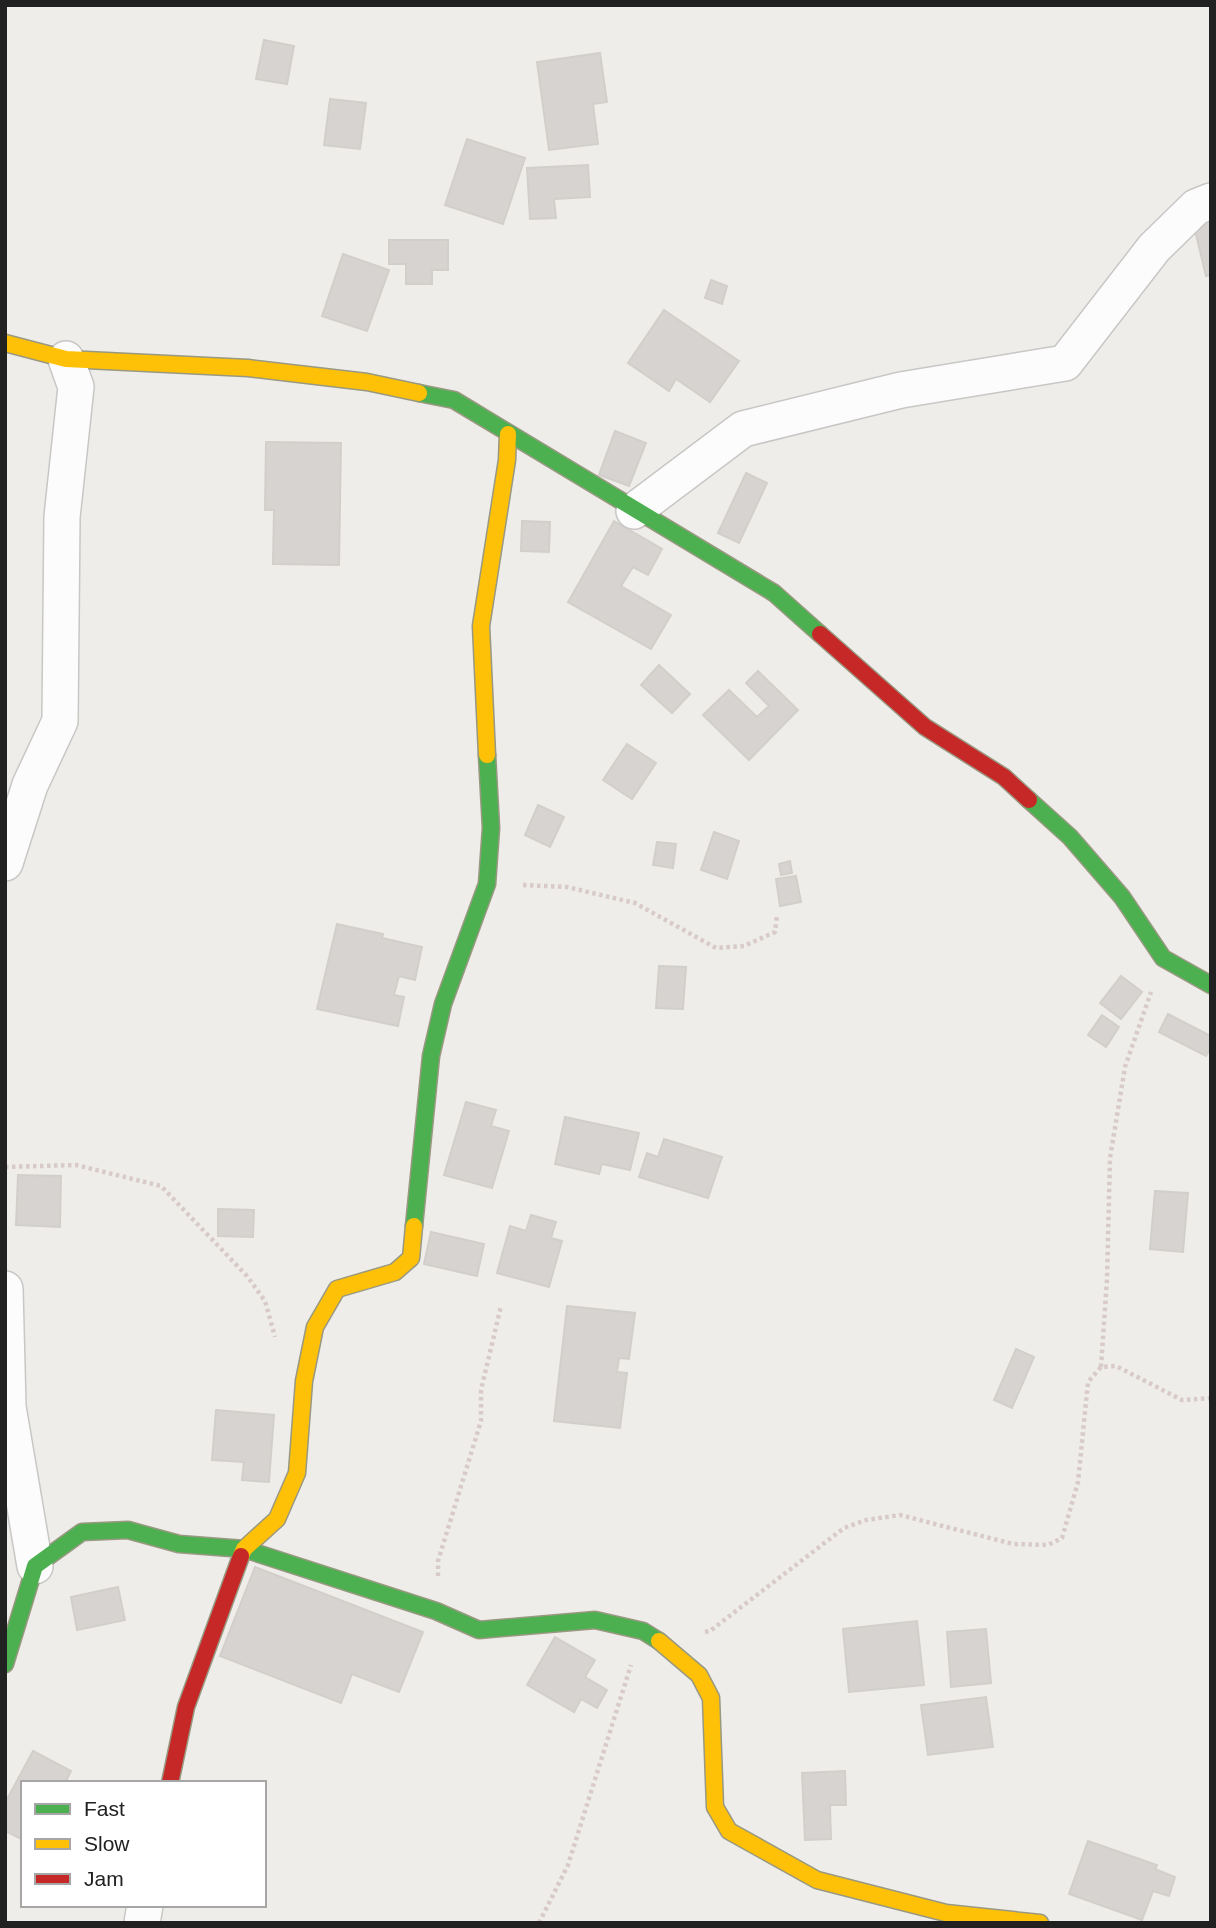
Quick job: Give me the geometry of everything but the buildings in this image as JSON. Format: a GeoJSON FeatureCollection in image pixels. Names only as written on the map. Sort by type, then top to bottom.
{"type":"FeatureCollection","features":[{"type":"Feature","properties":{"kind":"street"},"geometry":{"type":"LineString","coordinates":[[634,511],[743,429],[901,390],[1065,363],[1154,248],[1196,207],[1211,201]]}},
{"type":"Feature","properties":{"kind":"street"},"geometry":{"type":"LineString","coordinates":[[5,343],[66,359],[248,368],[367,382],[454,400],[774,593],[925,727],[1004,777],[1070,837],[1122,897],[1163,958],[1211,985]]}},
{"type":"Feature","properties":{"kind":"street"},"geometry":{"type":"LineString","coordinates":[[5,863],[30,785],[60,721],[62,517],[76,387],[66,359]]}},
{"type":"Feature","properties":{"kind":"street"},"geometry":{"type":"LineString","coordinates":[[170,1781],[186,1707],[244,1549],[276,1519],[297,1473],[304,1381],[315,1327],[337,1289],[395,1272],[411,1258],[431,1056],[443,1004],[487,884],[491,828],[481,626],[507,460],[508,434]]}},
{"type":"Feature","properties":{"kind":"street"},"geometry":{"type":"LineString","coordinates":[[5,1289],[8,1407],[35,1566],[5,1664]]}},
{"type":"Feature","properties":{"kind":"street"},"geometry":{"type":"LineString","coordinates":[[35,1566],[82,1532],[128,1530],[179,1544],[244,1549],[436,1611],[479,1630],[595,1620],[643,1631],[663,1643],[699,1675],[711,1698],[715,1807],[729,1831],[817,1880],[946,1913],[1040,1923]]}},
{"type":"Feature","properties":{"kind":"path"},"geometry":{"type":"LineString","coordinates":[[487,884],[567,887],[635,903],[716,948],[744,946],[775,932],[777,915]]}},
{"type":"Feature","properties":{"kind":"path"},"geometry":{"type":"LineString","coordinates":[[663,1643],[710,1631],[844,1528],[866,1520],[900,1515],[1013,1544],[1048,1545],[1062,1538],[1078,1482],[1088,1382],[1101,1367],[1107,1279],[1110,1158],[1125,1066],[1163,958]]}},
{"type":"Feature","properties":{"kind":"path"},"geometry":{"type":"LineString","coordinates":[[5,1167],[76,1165],[161,1186],[247,1276],[265,1301],[277,1342],[304,1381]]}},
{"type":"Feature","properties":{"kind":"path"},"geometry":{"type":"LineString","coordinates":[[436,1611],[438,1561],[481,1421],[481,1390],[501,1307]]}},
{"type":"Feature","properties":{"kind":"path"},"geometry":{"type":"LineString","coordinates":[[1101,1367],[1116,1366],[1182,1399],[1211,1398]]}},
{"type":"Feature","properties":{"kind":"path"},"geometry":{"type":"LineString","coordinates":[[539,1923],[568,1865],[613,1717],[643,1631]]}},
{"type":"Feature","properties":{"kind":"traffic: fast"},"geometry":{"type":"LineString","coordinates":[[419,393],[454,400],[774,593],[820,634]]}},
{"type":"Feature","properties":{"kind":"traffic: fast"},"geometry":{"type":"LineString","coordinates":[[414,1226],[431,1056],[443,1004],[487,884],[491,828],[487,755]]}},
{"type":"Feature","properties":{"kind":"traffic: fast"},"geometry":{"type":"LineString","coordinates":[[1029,800],[1070,837],[1122,897],[1163,958],[1211,985]]}},
{"type":"Feature","properties":{"kind":"traffic: fast"},"geometry":{"type":"LineString","coordinates":[[5,1664],[35,1566],[82,1532],[128,1530],[179,1544],[244,1549],[436,1611],[479,1630],[595,1620],[643,1631],[659,1641]]}},
{"type":"Feature","properties":{"kind":"traffic: slow"},"geometry":{"type":"LineString","coordinates":[[5,343],[66,359],[248,368],[367,382],[419,393]]}},
{"type":"Feature","properties":{"kind":"traffic: slow"},"geometry":{"type":"LineString","coordinates":[[487,755],[481,626],[507,460],[508,434]]}},
{"type":"Feature","properties":{"kind":"traffic: slow"},"geometry":{"type":"LineString","coordinates":[[241,1556],[244,1549],[277,1519],[297,1473],[304,1381],[315,1327],[337,1289],[395,1272],[411,1258],[414,1226]]}},
{"type":"Feature","properties":{"kind":"traffic: slow"},"geometry":{"type":"LineString","coordinates":[[659,1641],[699,1675],[711,1698],[715,1807],[729,1831],[817,1880],[946,1913],[1040,1923]]}},
{"type":"Feature","properties":{"kind":"traffic: jam"},"geometry":{"type":"LineString","coordinates":[[820,634],[925,727],[1004,777],[1029,800]]}},
{"type":"Feature","properties":{"kind":"traffic: jam"},"geometry":{"type":"LineString","coordinates":[[170,1781],[186,1707],[241,1556]]}}]}
